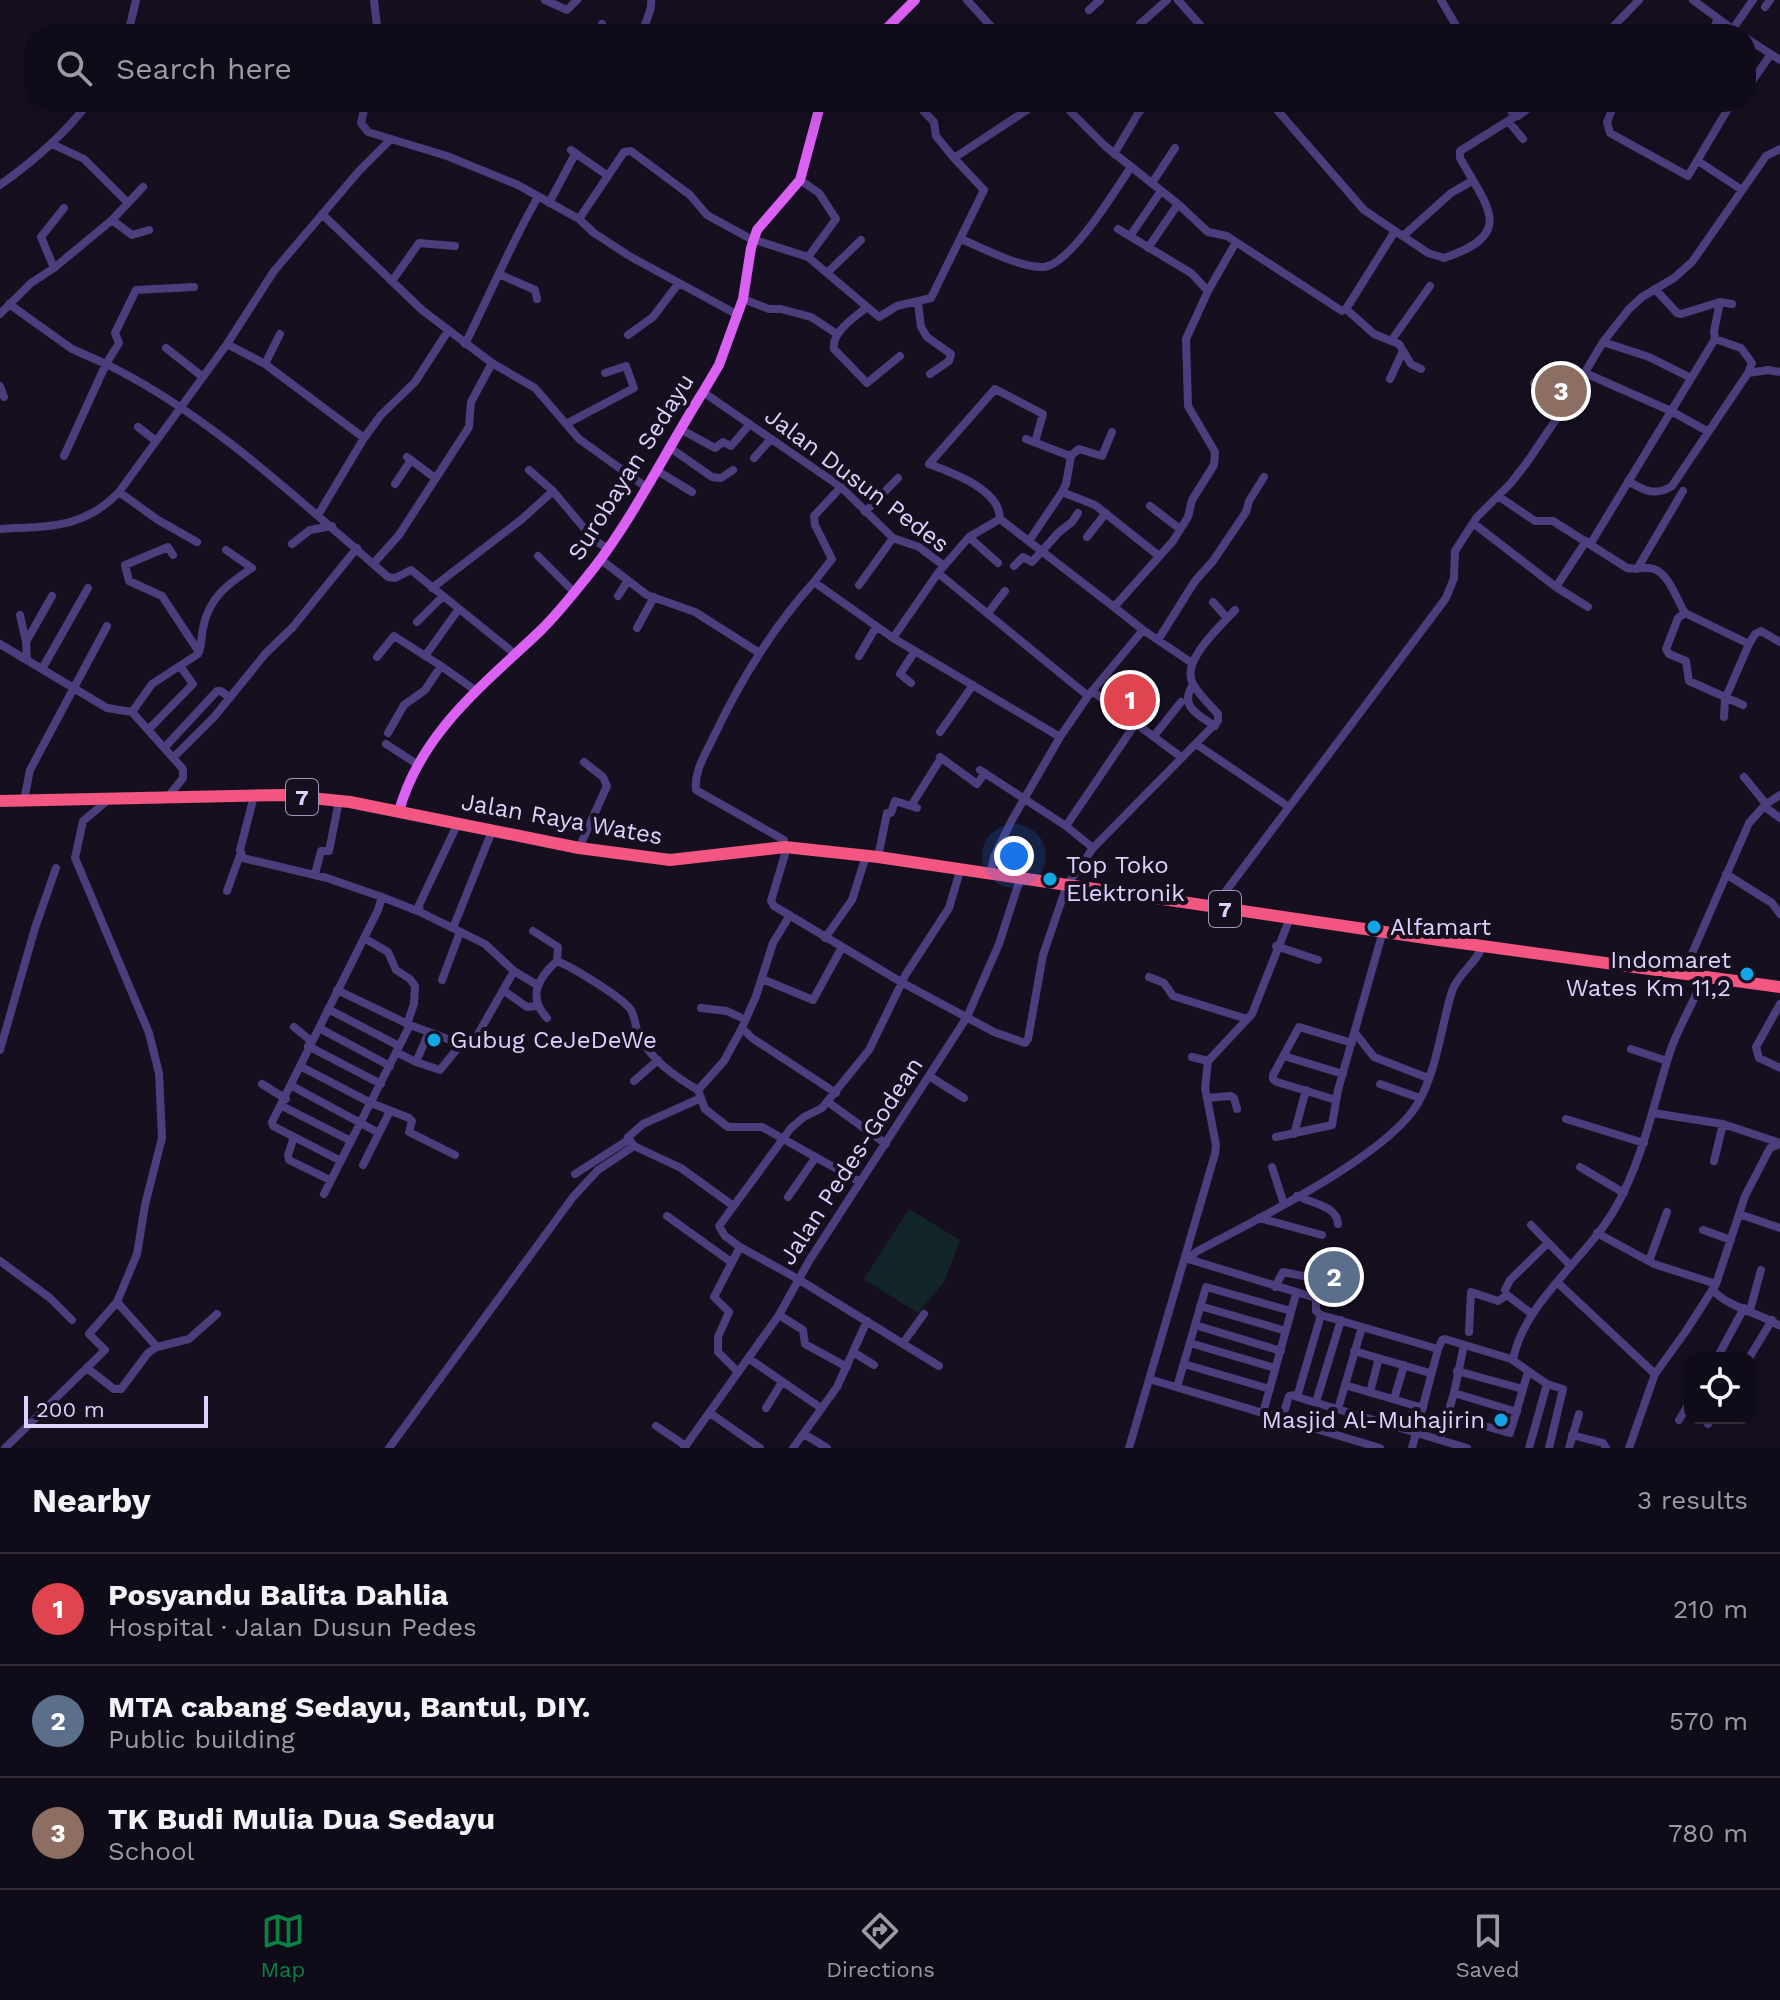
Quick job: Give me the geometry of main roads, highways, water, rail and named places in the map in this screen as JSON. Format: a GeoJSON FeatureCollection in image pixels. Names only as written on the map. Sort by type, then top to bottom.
{"type":"FeatureCollection","features":[{"type":"Feature","properties":{"kind":"highway","name":"Jalan Raya Wates"},"geometry":{"type":"LineString","coordinates":[[0,801],[254,796],[339,801],[579,848],[670,860],[785,847],[872,856],[1780,987]]}},
{"type":"Feature","properties":{"kind":"main road"},"geometry":{"type":"LineString","coordinates":[[891,24],[915,0]]}},
{"type":"Feature","properties":{"kind":"main road","name":"Surobayan Sedayu"},"geometry":{"type":"LineString","coordinates":[[399,811],[417,764],[475,690],[541,630],[600,559],[703,392],[719,365],[738,315],[753,240],[761,224],[800,180],[818,112]]}},
{"type":"Feature","properties":{"kind":"place","name":"TK Budi Mulia Dua Sedayu"},"geometry":{"type":"Point","coordinates":[1561,391]}},
{"type":"Feature","properties":{"kind":"place","name":"Posyandu Balita Dahlia"},"geometry":{"type":"Point","coordinates":[1130,700]}},
{"type":"Feature","properties":{"kind":"place","name":"Top Toko Elektronik"},"geometry":{"type":"Point","coordinates":[1050,879]}},
{"type":"Feature","properties":{"kind":"place","name":"Alfamart"},"geometry":{"type":"Point","coordinates":[1374,927]}},
{"type":"Feature","properties":{"kind":"place","name":"Indomaret Wates Km 11,2"},"geometry":{"type":"Point","coordinates":[1747,974]}},
{"type":"Feature","properties":{"kind":"place","name":"Gubug CeJeDeWe"},"geometry":{"type":"Point","coordinates":[434,1040]}},
{"type":"Feature","properties":{"kind":"place","name":"MTA cabang Sedayu, Bantul, DIY."},"geometry":{"type":"Point","coordinates":[1334,1277]}},
{"type":"Feature","properties":{"kind":"place","name":"Masjid Al-Muhajirin"},"geometry":{"type":"Point","coordinates":[1501,1420]}}]}
